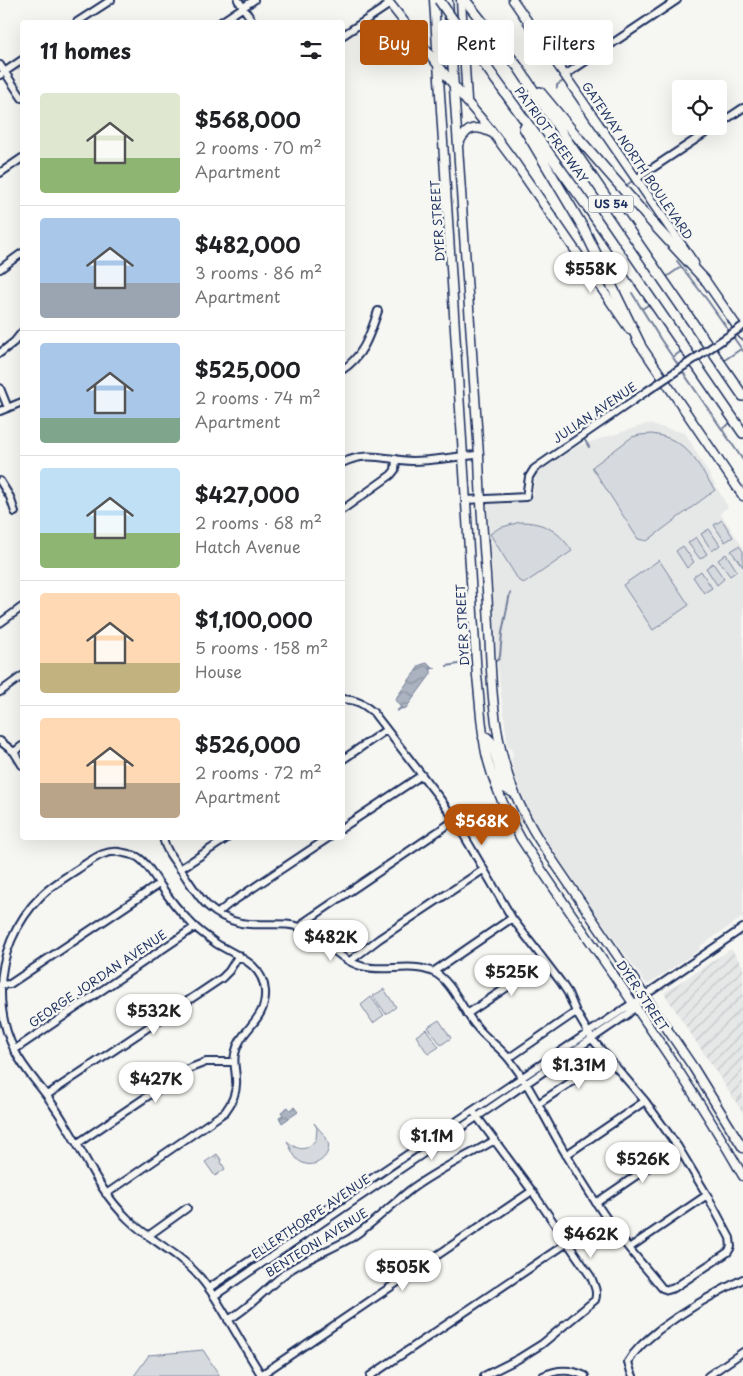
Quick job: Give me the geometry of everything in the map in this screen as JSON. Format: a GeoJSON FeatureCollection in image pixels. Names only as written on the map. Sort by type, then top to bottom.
{"type":"FeatureCollection","features":[{"type":"Feature","properties":{"kind":"highway","name":"PATRIOT FREEWAY"},"geometry":{"type":"LineString","coordinates":[[439,0],[587,206],[743,433]]}},
{"type":"Feature","properties":{"kind":"highway","name":"PATRIOT FREEWAY"},"geometry":{"type":"LineString","coordinates":[[465,0],[518,67],[743,396]]}},
{"type":"Feature","properties":{"kind":"highway"},"geometry":{"type":"LineString","coordinates":[[518,67],[645,214],[705,280]]}},
{"type":"Feature","properties":{"kind":"highway"},"geometry":{"type":"LineString","coordinates":[[496,80],[584,229],[640,344]]}},
{"type":"Feature","properties":{"kind":"main road","name":"DYER STREET"},"geometry":{"type":"LineString","coordinates":[[434,0],[478,676],[484,738],[490,767],[496,786],[521,839],[638,1002],[693,1067],[743,1148]]}},
{"type":"Feature","properties":{"kind":"main road","name":"DYER STREET"},"geometry":{"type":"LineString","coordinates":[[448,0],[496,724],[506,768],[515,794],[539,840],[743,1176]]}},
{"type":"Feature","properties":{"kind":"main road"},"geometry":{"type":"LineString","coordinates":[[461,0],[467,102]]}},
{"type":"Feature","properties":{"kind":"main road","name":"GATEWAY NORTH BOULEVARD"},"geometry":{"type":"LineString","coordinates":[[513,0],[743,335]]}},
{"type":"Feature","properties":{"kind":"main road"},"geometry":{"type":"LineString","coordinates":[[388,2],[516,164],[743,496]]}},
{"type":"Feature","properties":{"kind":"main road"},"geometry":{"type":"LineString","coordinates":[[458,145],[462,137],[473,128],[483,129],[494,135]]}},
{"type":"Feature","properties":{"kind":"main road"},"geometry":{"type":"LineString","coordinates":[[449,221],[463,220]]}},
{"type":"Feature","properties":{"kind":"main road"},"geometry":{"type":"LineString","coordinates":[[471,564],[485,563]]}},
{"type":"Feature","properties":{"kind":"main road"},"geometry":{"type":"LineString","coordinates":[[484,738],[487,737],[491,741],[504,788],[515,794]]}},
{"type":"Feature","properties":{"kind":"street"},"geometry":{"type":"LineString","coordinates":[[80,20],[100,3],[111,0]]}},
{"type":"Feature","properties":{"kind":"street"},"geometry":{"type":"LineString","coordinates":[[238,0],[252,20]]}},
{"type":"Feature","properties":{"kind":"street"},"geometry":{"type":"LineString","coordinates":[[224,20],[254,0]]}},
{"type":"Feature","properties":{"kind":"street"},"geometry":{"type":"LineString","coordinates":[[565,75],[677,0]]}},
{"type":"Feature","properties":{"kind":"street"},"geometry":{"type":"LineString","coordinates":[[345,34],[388,2]]}},
{"type":"Feature","properties":{"kind":"street"},"geometry":{"type":"LineString","coordinates":[[2,74],[20,61]]}},
{"type":"Feature","properties":{"kind":"street"},"geometry":{"type":"LineString","coordinates":[[0,65],[2,74],[20,96]]}},
{"type":"Feature","properties":{"kind":"street"},"geometry":{"type":"LineString","coordinates":[[727,119],[743,108]]}},
{"type":"Feature","properties":{"kind":"street"},"geometry":{"type":"LineString","coordinates":[[636,179],[702,135]]}},
{"type":"Feature","properties":{"kind":"street"},"geometry":{"type":"LineString","coordinates":[[0,173],[20,159]]}},
{"type":"Feature","properties":{"kind":"street"},"geometry":{"type":"LineString","coordinates":[[0,269],[20,255]]}},
{"type":"Feature","properties":{"kind":"street"},"geometry":{"type":"LineString","coordinates":[[345,368],[354,361],[364,347],[378,311]]}},
{"type":"Feature","properties":{"kind":"street","name":"JULIAN AVENUE"},"geometry":{"type":"LineString","coordinates":[[466,500],[526,497],[528,477],[534,469],[743,326]]}},
{"type":"Feature","properties":{"kind":"street"},"geometry":{"type":"LineString","coordinates":[[0,354],[20,334]]}},
{"type":"Feature","properties":{"kind":"street"},"geometry":{"type":"LineString","coordinates":[[0,388],[8,408]]}},
{"type":"Feature","properties":{"kind":"street"},"geometry":{"type":"LineString","coordinates":[[0,411],[20,403]]}},
{"type":"Feature","properties":{"kind":"street"},"geometry":{"type":"LineString","coordinates":[[345,462],[370,456],[411,460],[479,455]]}},
{"type":"Feature","properties":{"kind":"street"},"geometry":{"type":"LineString","coordinates":[[345,508],[391,475],[395,470],[396,459]]}},
{"type":"Feature","properties":{"kind":"street"},"geometry":{"type":"LineString","coordinates":[[0,480],[7,490],[15,512]]}},
{"type":"Feature","properties":{"kind":"street"},"geometry":{"type":"LineString","coordinates":[[0,623],[20,608]]}},
{"type":"Feature","properties":{"kind":"street"},"geometry":{"type":"LineString","coordinates":[[0,692],[20,677]]}},
{"type":"Feature","properties":{"kind":"street"},"geometry":{"type":"LineString","coordinates":[[164,840],[168,852],[197,896],[218,913],[240,922],[287,925],[300,928],[318,937],[343,958],[360,966],[374,969],[414,968],[433,972],[446,983],[477,1028],[509,1058],[527,1084],[566,1155],[596,1203],[629,1248],[662,1288],[668,1290],[674,1288],[728,1252],[731,1247],[730,1238],[708,1195],[678,1147],[644,1101],[590,1036],[576,1012],[568,993],[512,918],[455,820],[373,712],[364,704],[345,699]]}},
{"type":"Feature","properties":{"kind":"street"},"geometry":{"type":"LineString","coordinates":[[345,758],[386,730]]}},
{"type":"Feature","properties":{"kind":"street"},"geometry":{"type":"LineString","coordinates":[[0,741],[14,752],[20,762]]}},
{"type":"Feature","properties":{"kind":"street"},"geometry":{"type":"LineString","coordinates":[[14,752],[20,748]]}},
{"type":"Feature","properties":{"kind":"street"},"geometry":{"type":"LineString","coordinates":[[345,826],[422,775]]}},
{"type":"Feature","properties":{"kind":"street"},"geometry":{"type":"LineString","coordinates":[[300,928],[306,921],[455,820]]}},
{"type":"Feature","properties":{"kind":"street"},"geometry":{"type":"LineString","coordinates":[[180,869],[224,840]]}},
{"type":"Feature","properties":{"kind":"street"},"geometry":{"type":"LineString","coordinates":[[218,913],[325,840]]}},
{"type":"Feature","properties":{"kind":"street"},"geometry":{"type":"LineString","coordinates":[[106,1194],[225,1112],[234,1098],[236,1090],[237,1081],[234,1062],[238,1044],[242,1036],[261,1013],[265,995],[263,980],[251,963],[218,944],[195,927],[174,904],[147,866],[138,857],[117,851],[98,855],[51,887],[26,916],[9,946],[2,969],[2,1014],[4,1023],[14,1050],[78,1144],[94,1176],[106,1194],[130,1222],[178,1256],[209,1288],[261,1375],[532,1191]]}},
{"type":"Feature","properties":{"kind":"street"},"geometry":{"type":"LineString","coordinates":[[350,961],[379,939],[484,870]]}},
{"type":"Feature","properties":{"kind":"street"},"geometry":{"type":"LineString","coordinates":[[1,986],[10,984],[159,884]]}},
{"type":"Feature","properties":{"kind":"street"},"geometry":{"type":"LineString","coordinates":[[433,972],[512,918]]}},
{"type":"Feature","properties":{"kind":"street","name":"GEORGE JORDAN AVENUE"},"geometry":{"type":"LineString","coordinates":[[14,1050],[195,927]]}},
{"type":"Feature","properties":{"kind":"street","name":"ELLERTHORPE AVENUE"},"geometry":{"type":"LineString","coordinates":[[214,1296],[527,1084],[590,1036],[743,928]]}},
{"type":"Feature","properties":{"kind":"street"},"geometry":{"type":"LineString","coordinates":[[46,1095],[222,978],[239,955]]}},
{"type":"Feature","properties":{"kind":"street"},"geometry":{"type":"LineString","coordinates":[[467,1014],[545,962]]}},
{"type":"Feature","properties":{"kind":"street"},"geometry":{"type":"LineString","coordinates":[[509,1058],[576,1012]]}},
{"type":"Feature","properties":{"kind":"street","name":"ELLERTHORPE AVENUE"},"geometry":{"type":"LineString","coordinates":[[209,1288],[522,1077],[590,1036]]}},
{"type":"Feature","properties":{"kind":"street"},"geometry":{"type":"LineString","coordinates":[[538,1104],[607,1058]]}},
{"type":"Feature","properties":{"kind":"street"},"geometry":{"type":"LineString","coordinates":[[78,1144],[188,1069],[206,1062],[234,1062]]}},
{"type":"Feature","properties":{"kind":"street"},"geometry":{"type":"LineString","coordinates":[[566,1155],[644,1101]]}},
{"type":"Feature","properties":{"kind":"street"},"geometry":{"type":"LineString","coordinates":[[472,1111],[532,1191],[591,1278],[596,1296],[595,1300],[542,1344],[518,1359],[484,1376]]}},
{"type":"Feature","properties":{"kind":"street","name":"BENTEONI AVENUE"},"geometry":{"type":"LineString","coordinates":[[228,1320],[288,1272],[351,1238],[436,1172],[495,1140]]}},
{"type":"Feature","properties":{"kind":"street"},"geometry":{"type":"LineString","coordinates":[[596,1203],[678,1147]]}},
{"type":"Feature","properties":{"kind":"street"},"geometry":{"type":"LineString","coordinates":[[629,1248],[708,1195]]}},
{"type":"Feature","properties":{"kind":"street"},"geometry":{"type":"LineString","coordinates":[[148,1236],[188,1208]]}},
{"type":"Feature","properties":{"kind":"street"},"geometry":{"type":"LineString","coordinates":[[370,1376],[567,1243]]}},
{"type":"Feature","properties":{"kind":"street"},"geometry":{"type":"LineString","coordinates":[[633,1376],[628,1362],[633,1353],[649,1338],[682,1312],[743,1279]]}},
{"type":"Feature","properties":{"kind":"street"},"geometry":{"type":"LineString","coordinates":[[708,1376],[743,1352]]}},
{"type":"Feature","properties":{"kind":"street"},"geometry":{"type":"LineString","coordinates":[[543,1376],[557,1371],[569,1370],[585,1376]]}},
{"type":"Feature","properties":{"kind":"shaded area"},"geometry":{"type":"Polygon","coordinates":[[[647,424],[685,433],[728,507],[720,513],[743,547],[743,917],[647,985],[542,834],[528,809],[515,775],[511,759],[513,757],[512,750],[508,747],[498,669],[487,504],[529,502],[534,494],[537,473],[578,446],[647,424]]]}},
{"type":"Feature","properties":{"kind":"shaded area"},"geometry":{"type":"Polygon","coordinates":[[[731,949],[743,966],[743,1113],[664,993],[731,949]]]}},
{"type":"Feature","properties":{"kind":"green space"},"geometry":{"type":"Polygon","coordinates":[[[652,434],[675,441],[683,447],[715,490],[647,541],[638,539],[592,467],[632,437],[652,434]]]}},
{"type":"Feature","properties":{"kind":"green space"},"geometry":{"type":"Polygon","coordinates":[[[722,520],[733,537],[725,542],[714,525],[722,520]]]}},
{"type":"Feature","properties":{"kind":"green space"},"geometry":{"type":"Polygon","coordinates":[[[520,522],[529,522],[550,529],[562,538],[572,551],[525,583],[519,581],[490,534],[499,528],[520,522]]]}},
{"type":"Feature","properties":{"kind":"green space"},"geometry":{"type":"Polygon","coordinates":[[[709,529],[720,545],[712,551],[701,534],[709,529]]]}},
{"type":"Feature","properties":{"kind":"green space"},"geometry":{"type":"Polygon","coordinates":[[[696,537],[707,554],[700,559],[688,543],[696,537]]]}},
{"type":"Feature","properties":{"kind":"green space"},"geometry":{"type":"Polygon","coordinates":[[[683,546],[694,562],[687,568],[676,551],[683,546]]]}},
{"type":"Feature","properties":{"kind":"green space"},"geometry":{"type":"Polygon","coordinates":[[[739,546],[743,551],[743,567],[731,551],[739,546]]]}},
{"type":"Feature","properties":{"kind":"green space"},"geometry":{"type":"Polygon","coordinates":[[[726,554],[737,571],[730,576],[718,560],[726,554]]]}},
{"type":"Feature","properties":{"kind":"green space"},"geometry":{"type":"Polygon","coordinates":[[[659,560],[689,605],[653,630],[623,585],[659,560]]]}},
{"type":"Feature","properties":{"kind":"green space"},"geometry":{"type":"Polygon","coordinates":[[[713,563],[724,579],[717,585],[706,568],[713,563]]]}},
{"type":"Feature","properties":{"kind":"green space"},"geometry":{"type":"Polygon","coordinates":[[[701,571],[712,588],[704,593],[693,577],[701,571]]]}},
{"type":"Feature","properties":{"kind":"green space"},"geometry":{"type":"Polygon","coordinates":[[[384,989],[396,1007],[386,1014],[373,996],[384,989]]]}},
{"type":"Feature","properties":{"kind":"green space"},"geometry":{"type":"Polygon","coordinates":[[[371,997],[384,1015],[373,1023],[361,1005],[371,997]]]}},
{"type":"Feature","properties":{"kind":"green space"},"geometry":{"type":"Polygon","coordinates":[[[439,1020],[451,1038],[441,1045],[428,1027],[439,1020]]]}},
{"type":"Feature","properties":{"kind":"green space"},"geometry":{"type":"Polygon","coordinates":[[[426,1029],[439,1047],[428,1054],[416,1036],[426,1029]]]}},
{"type":"Feature","properties":{"kind":"green space"},"geometry":{"type":"Polygon","coordinates":[[[314,1123],[326,1137],[329,1147],[322,1160],[317,1163],[308,1164],[297,1159],[287,1141],[295,1147],[302,1149],[309,1146],[316,1139],[317,1128],[314,1123]]]}},
{"type":"Feature","properties":{"kind":"green space"},"geometry":{"type":"Polygon","coordinates":[[[217,1154],[225,1169],[215,1176],[205,1162],[217,1154]]]}},
{"type":"Feature","properties":{"kind":"green space"},"geometry":{"type":"Polygon","coordinates":[[[203,1350],[220,1376],[134,1376],[149,1355],[203,1350]]]}},
{"type":"Feature","properties":{"kind":"water"},"geometry":{"type":"Polygon","coordinates":[[[427,663],[431,667],[431,674],[406,708],[402,709],[395,700],[396,698],[420,665],[427,663]]]}},
{"type":"Feature","properties":{"kind":"water"},"geometry":{"type":"Polygon","coordinates":[[[288,1107],[290,1110],[294,1107],[298,1112],[282,1123],[279,1117],[283,1115],[281,1112],[288,1107]]]}},
{"type":"Feature","properties":{"kind":"waterway"},"geometry":{"type":"LineString","coordinates":[[557,88],[557,85],[565,80]]}},
{"type":"Feature","properties":{"kind":"waterway"},"geometry":{"type":"LineString","coordinates":[[624,187],[635,179]]}},
{"type":"Feature","properties":{"kind":"waterway"},"geometry":{"type":"LineString","coordinates":[[677,261],[743,351]]}},
{"type":"Feature","properties":{"kind":"waterway"},"geometry":{"type":"LineString","coordinates":[[665,278],[681,267]]}},
{"type":"Feature","properties":{"kind":"waterway"},"geometry":{"type":"LineString","coordinates":[[632,293],[661,340],[743,460]]}},
{"type":"Feature","properties":{"kind":"waterway"},"geometry":{"type":"LineString","coordinates":[[642,309],[651,303]]}},
{"type":"Feature","properties":{"kind":"waterway"},"geometry":{"type":"LineString","coordinates":[[723,361],[741,349]]}},
{"type":"Feature","properties":{"kind":"waterway"},"geometry":{"type":"LineString","coordinates":[[673,357],[683,350]]}},
{"type":"Feature","properties":{"kind":"waterway"},"geometry":{"type":"LineString","coordinates":[[722,429],[732,422]]}},
{"type":"Feature","properties":{"kind":"waterway"},"geometry":{"type":"LineString","coordinates":[[577,427],[589,447]]}},
{"type":"Feature","properties":{"kind":"waterway"},"geometry":{"type":"LineString","coordinates":[[496,661],[500,656],[502,633],[510,593]]}},
{"type":"Feature","properties":{"kind":"waterway"},"geometry":{"type":"LineString","coordinates":[[447,666],[470,662]]}},
{"type":"Feature","properties":{"kind":"waterway"},"geometry":{"type":"LineString","coordinates":[[397,711],[401,708]]}}]}
